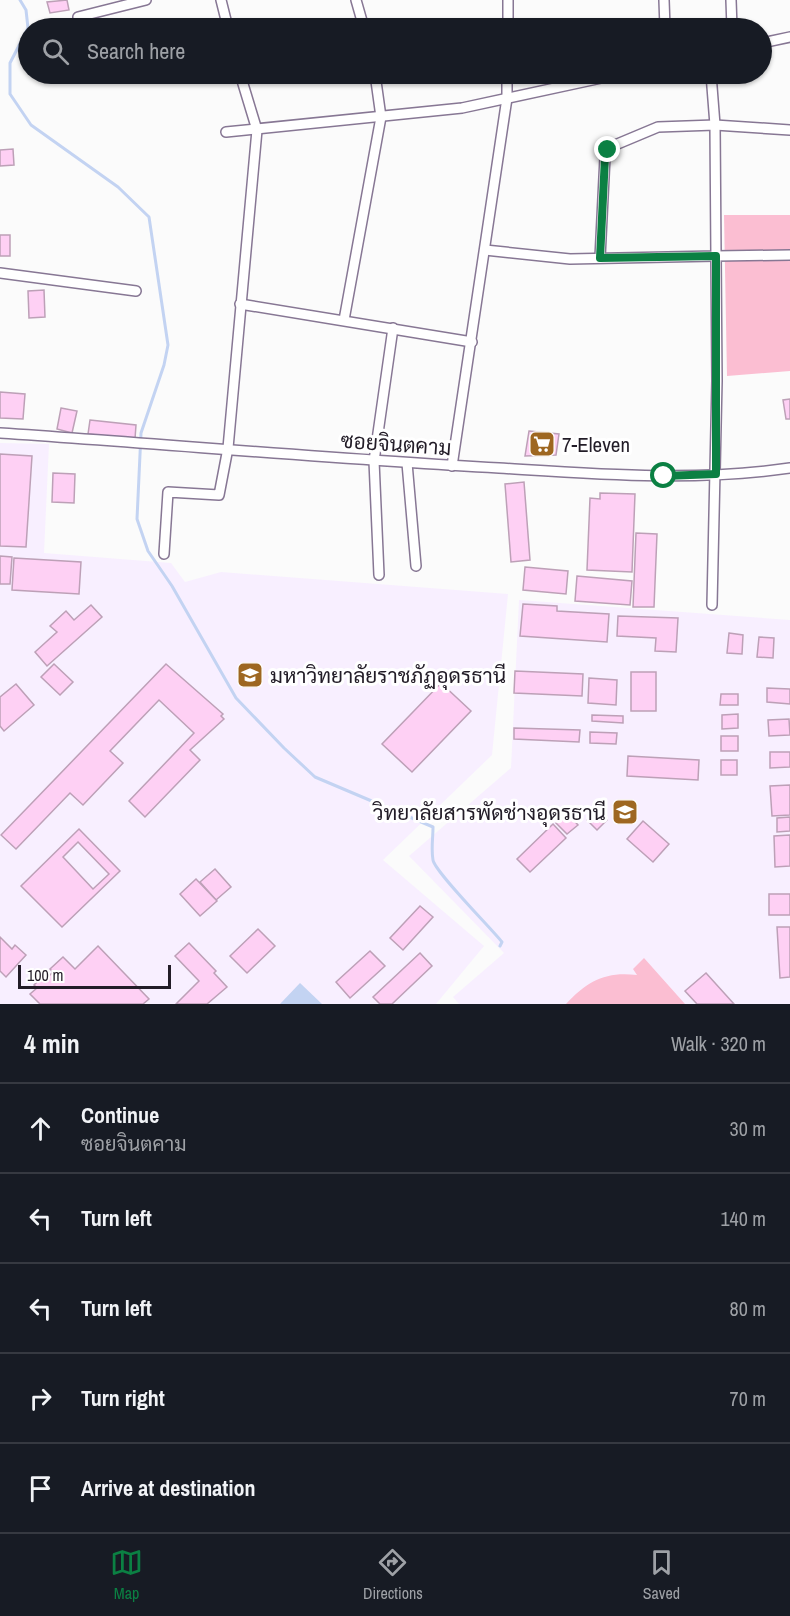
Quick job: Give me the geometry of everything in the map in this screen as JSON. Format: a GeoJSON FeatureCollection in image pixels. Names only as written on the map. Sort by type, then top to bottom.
{"type":"FeatureCollection","features":[{"type":"Feature","properties":{"kind":"street"},"geometry":{"type":"LineString","coordinates":[[78,17],[146,0]]}},
{"type":"Feature","properties":{"kind":"street"},"geometry":{"type":"LineString","coordinates":[[221,0],[226,18]]}},
{"type":"Feature","properties":{"kind":"street"},"geometry":{"type":"LineString","coordinates":[[356,0],[361,18]]}},
{"type":"Feature","properties":{"kind":"street"},"geometry":{"type":"LineString","coordinates":[[508,0],[508,18]]}},
{"type":"Feature","properties":{"kind":"street"},"geometry":{"type":"LineString","coordinates":[[664,0],[665,18]]}},
{"type":"Feature","properties":{"kind":"street"},"geometry":{"type":"LineString","coordinates":[[731,0],[732,18]]}},
{"type":"Feature","properties":{"kind":"street"},"geometry":{"type":"LineString","coordinates":[[772,41],[790,37]]}},
{"type":"Feature","properties":{"kind":"street"},"geometry":{"type":"LineString","coordinates":[[164,554],[168,492],[219,495],[228,448],[257,130],[243,84]]}},
{"type":"Feature","properties":{"kind":"street"},"geometry":{"type":"LineString","coordinates":[[345,320],[381,117],[376,84]]}},
{"type":"Feature","properties":{"kind":"street"},"geometry":{"type":"LineString","coordinates":[[452,466],[472,342],[507,98],[507,84]]}},
{"type":"Feature","properties":{"kind":"street"},"geometry":{"type":"LineString","coordinates":[[226,132],[462,108],[573,84]]}},
{"type":"Feature","properties":{"kind":"street"},"geometry":{"type":"LineString","coordinates":[[712,84],[715,125],[716,256],[716,474],[712,605]]}},
{"type":"Feature","properties":{"kind":"street"},"geometry":{"type":"LineString","coordinates":[[600,258],[605,157],[608,150],[621,142],[638,138],[658,127],[715,125],[790,130]]}},
{"type":"Feature","properties":{"kind":"street"},"geometry":{"type":"LineString","coordinates":[[485,250],[570,259],[790,255]]}},
{"type":"Feature","properties":{"kind":"street"},"geometry":{"type":"LineString","coordinates":[[0,273],[136,291]]}},
{"type":"Feature","properties":{"kind":"street"},"geometry":{"type":"LineString","coordinates":[[240,304],[472,342]]}},
{"type":"Feature","properties":{"kind":"street"},"geometry":{"type":"LineString","coordinates":[[379,575],[374,461],[393,328]]}},
{"type":"Feature","properties":{"kind":"street","name":"ซอยจินตคาม"},"geometry":{"type":"LineString","coordinates":[[0,433],[228,448],[374,461],[664,476],[760,473],[790,468]]}},
{"type":"Feature","properties":{"kind":"street"},"geometry":{"type":"LineString","coordinates":[[407,463],[416,566]]}},
{"type":"Feature","properties":{"kind":"shaded area"},"geometry":{"type":"Polygon","coordinates":[[[724,215],[790,215],[790,371],[727,376],[724,215]]]}},
{"type":"Feature","properties":{"kind":"shaded area","name":"มหาวิทยาลัยราชภัฏอุดรธานี"},"geometry":{"type":"Polygon","coordinates":[[[0,443],[49,444],[44,553],[171,563],[185,582],[221,572],[508,594],[492,755],[383,860],[484,946],[436,1004],[0,1004],[0,443]]]}},
{"type":"Feature","properties":{"kind":"shaded area","name":"วิทยาลัยสารพัดช่างอุดรธานี"},"geometry":{"type":"Polygon","coordinates":[[[519,600],[790,620],[790,1004],[459,1004],[453,997],[504,953],[409,856],[511,768],[519,600]]]}},
{"type":"Feature","properties":{"kind":"shaded area"},"geometry":{"type":"Polygon","coordinates":[[[644,958],[685,1004],[566,1004],[582,989],[598,979],[606,976],[637,975],[633,969],[644,958]]]}},
{"type":"Feature","properties":{"kind":"water"},"geometry":{"type":"Polygon","coordinates":[[[300,983],[322,1004],[280,1004],[300,983]]]}},
{"type":"Feature","properties":{"kind":"building"},"geometry":{"type":"Polygon","coordinates":[[[67,0],[69,10],[50,13],[47,2],[67,0]]]}},
{"type":"Feature","properties":{"kind":"building"},"geometry":{"type":"Polygon","coordinates":[[[13,149],[14,165],[0,166],[0,150],[13,149]]]}},
{"type":"Feature","properties":{"kind":"building"},"geometry":{"type":"Polygon","coordinates":[[[0,235],[10,235],[10,256],[0,256],[0,235]]]}},
{"type":"Feature","properties":{"kind":"building"},"geometry":{"type":"Polygon","coordinates":[[[44,290],[45,317],[29,318],[28,291],[44,290]]]}},
{"type":"Feature","properties":{"kind":"building"},"geometry":{"type":"Polygon","coordinates":[[[0,392],[25,394],[23,419],[0,418],[0,392]]]}},
{"type":"Feature","properties":{"kind":"building"},"geometry":{"type":"Polygon","coordinates":[[[790,399],[790,419],[786,419],[783,400],[790,399]]]}},
{"type":"Feature","properties":{"kind":"building"},"geometry":{"type":"Polygon","coordinates":[[[61,408],[77,411],[72,433],[57,429],[61,408]]]}},
{"type":"Feature","properties":{"kind":"building"},"geometry":{"type":"Polygon","coordinates":[[[90,420],[136,425],[135,439],[88,434],[90,420]]]}},
{"type":"Feature","properties":{"kind":"building","name":"7-Eleven"},"geometry":{"type":"Polygon","coordinates":[[[529,431],[559,434],[556,455],[525,456],[529,431]]]}},
{"type":"Feature","properties":{"kind":"building"},"geometry":{"type":"Polygon","coordinates":[[[0,454],[32,456],[26,547],[0,546],[0,454]]]}},
{"type":"Feature","properties":{"kind":"building"},"geometry":{"type":"Polygon","coordinates":[[[53,473],[75,474],[74,503],[52,502],[53,473]]]}},
{"type":"Feature","properties":{"kind":"building"},"geometry":{"type":"Polygon","coordinates":[[[524,482],[530,560],[511,562],[505,484],[524,482]]]}},
{"type":"Feature","properties":{"kind":"building"},"geometry":{"type":"Polygon","coordinates":[[[600,493],[635,494],[632,572],[587,570],[590,498],[600,499],[600,493]]]}},
{"type":"Feature","properties":{"kind":"building"},"geometry":{"type":"Polygon","coordinates":[[[636,533],[657,534],[654,607],[633,607],[636,533]]]}},
{"type":"Feature","properties":{"kind":"building"},"geometry":{"type":"Polygon","coordinates":[[[0,556],[12,557],[10,584],[0,584],[0,556]]]}},
{"type":"Feature","properties":{"kind":"building"},"geometry":{"type":"Polygon","coordinates":[[[14,558],[81,562],[79,594],[12,590],[14,558]]]}},
{"type":"Feature","properties":{"kind":"building"},"geometry":{"type":"Polygon","coordinates":[[[525,567],[568,571],[566,594],[523,590],[525,567]]]}},
{"type":"Feature","properties":{"kind":"building"},"geometry":{"type":"Polygon","coordinates":[[[577,576],[632,581],[630,605],[575,601],[577,576]]]}},
{"type":"Feature","properties":{"kind":"building"},"geometry":{"type":"Polygon","coordinates":[[[523,604],[557,606],[557,611],[609,614],[607,642],[520,636],[523,604]]]}},
{"type":"Feature","properties":{"kind":"building"},"geometry":{"type":"Polygon","coordinates":[[[91,605],[102,617],[47,666],[35,652],[57,632],[50,626],[66,611],[74,620],[91,605]]]}},
{"type":"Feature","properties":{"kind":"building"},"geometry":{"type":"Polygon","coordinates":[[[618,616],[678,618],[676,652],[655,651],[656,638],[617,636],[618,616]]]}},
{"type":"Feature","properties":{"kind":"building"},"geometry":{"type":"Polygon","coordinates":[[[729,633],[743,635],[742,654],[727,653],[729,633]]]}},
{"type":"Feature","properties":{"kind":"building"},"geometry":{"type":"Polygon","coordinates":[[[759,637],[774,638],[773,658],[757,657],[759,637]]]}},
{"type":"Feature","properties":{"kind":"building"},"geometry":{"type":"Polygon","coordinates":[[[54,664],[73,682],[60,695],[41,677],[54,664]]]}},
{"type":"Feature","properties":{"kind":"building"},"geometry":{"type":"Polygon","coordinates":[[[166,664],[223,714],[221,716],[224,719],[190,750],[200,760],[145,817],[129,801],[194,733],[159,700],[110,751],[123,763],[83,805],[70,793],[16,849],[1,835],[166,664]]]}},
{"type":"Feature","properties":{"kind":"building"},"geometry":{"type":"Polygon","coordinates":[[[515,671],[583,674],[582,696],[514,693],[515,671]]]}},
{"type":"Feature","properties":{"kind":"building"},"geometry":{"type":"Polygon","coordinates":[[[631,672],[656,672],[656,711],[631,711],[631,672]]]}},
{"type":"Feature","properties":{"kind":"building"},"geometry":{"type":"Polygon","coordinates":[[[589,678],[617,680],[616,705],[588,703],[589,678]]]}},
{"type":"Feature","properties":{"kind":"building"},"geometry":{"type":"Polygon","coordinates":[[[441,683],[471,711],[412,772],[382,744],[441,683]]]}},
{"type":"Feature","properties":{"kind":"building"},"geometry":{"type":"Polygon","coordinates":[[[16,684],[34,705],[4,731],[0,726],[0,697],[16,684]]]}},
{"type":"Feature","properties":{"kind":"building"},"geometry":{"type":"Polygon","coordinates":[[[767,688],[790,689],[790,704],[767,702],[767,688]]]}},
{"type":"Feature","properties":{"kind":"building"},"geometry":{"type":"Polygon","coordinates":[[[721,694],[738,694],[738,705],[720,705],[721,694]]]}},
{"type":"Feature","properties":{"kind":"building"},"geometry":{"type":"Polygon","coordinates":[[[738,714],[738,728],[722,729],[722,715],[738,714]]]}},
{"type":"Feature","properties":{"kind":"building"},"geometry":{"type":"Polygon","coordinates":[[[592,715],[623,716],[623,723],[592,721],[592,715]]]}},
{"type":"Feature","properties":{"kind":"building"},"geometry":{"type":"Polygon","coordinates":[[[789,719],[790,735],[769,736],[768,720],[789,719]]]}},
{"type":"Feature","properties":{"kind":"building"},"geometry":{"type":"Polygon","coordinates":[[[514,728],[580,730],[579,742],[514,739],[514,728]]]}},
{"type":"Feature","properties":{"kind":"building"},"geometry":{"type":"Polygon","coordinates":[[[590,732],[617,733],[616,744],[590,743],[590,732]]]}},
{"type":"Feature","properties":{"kind":"building"},"geometry":{"type":"Polygon","coordinates":[[[721,736],[738,736],[738,751],[721,751],[721,736]]]}},
{"type":"Feature","properties":{"kind":"building"},"geometry":{"type":"Polygon","coordinates":[[[770,752],[790,752],[790,767],[770,768],[770,752]]]}},
{"type":"Feature","properties":{"kind":"building"},"geometry":{"type":"Polygon","coordinates":[[[628,756],[699,760],[698,780],[627,776],[628,756]]]}},
{"type":"Feature","properties":{"kind":"building"},"geometry":{"type":"Polygon","coordinates":[[[721,760],[737,760],[737,775],[721,775],[721,760]]]}},
{"type":"Feature","properties":{"kind":"building"},"geometry":{"type":"Polygon","coordinates":[[[790,785],[790,815],[772,816],[770,786],[790,785]]]}},
{"type":"Feature","properties":{"kind":"building"},"geometry":{"type":"Polygon","coordinates":[[[598,810],[607,820],[597,830],[587,820],[598,810]]]}},
{"type":"Feature","properties":{"kind":"building"},"geometry":{"type":"Polygon","coordinates":[[[567,813],[578,825],[567,834],[556,823],[567,813]]]}},
{"type":"Feature","properties":{"kind":"building"},"geometry":{"type":"Polygon","coordinates":[[[790,817],[790,831],[777,832],[777,818],[790,817]]]}},
{"type":"Feature","properties":{"kind":"building"},"geometry":{"type":"Polygon","coordinates":[[[643,821],[669,844],[653,862],[627,839],[643,821]]]}},
{"type":"Feature","properties":{"kind":"building"},"geometry":{"type":"Polygon","coordinates":[[[553,824],[566,838],[530,872],[517,859],[553,824]]]}},
{"type":"Feature","properties":{"kind":"building"},"geometry":{"type":"Polygon","coordinates":[[[79,829],[120,871],[62,927],[21,886],[79,829]],[[78,842],[63,857],[93,889],[109,874],[78,842]]]}},
{"type":"Feature","properties":{"kind":"building"},"geometry":{"type":"Polygon","coordinates":[[[790,835],[790,866],[775,867],[774,836],[790,835]]]}},
{"type":"Feature","properties":{"kind":"building"},"geometry":{"type":"Polygon","coordinates":[[[215,869],[231,887],[216,900],[200,882],[215,869]]]}},
{"type":"Feature","properties":{"kind":"building"},"geometry":{"type":"Polygon","coordinates":[[[196,879],[217,901],[200,916],[180,894],[196,879]]]}},
{"type":"Feature","properties":{"kind":"building"},"geometry":{"type":"Polygon","coordinates":[[[769,894],[790,894],[790,915],[769,915],[769,894]]]}},
{"type":"Feature","properties":{"kind":"building"},"geometry":{"type":"Polygon","coordinates":[[[420,906],[433,917],[403,950],[390,938],[420,906]]]}},
{"type":"Feature","properties":{"kind":"building"},"geometry":{"type":"Polygon","coordinates":[[[777,927],[790,927],[790,977],[780,978],[777,927]]]}},
{"type":"Feature","properties":{"kind":"building"},"geometry":{"type":"Polygon","coordinates":[[[258,929],[275,946],[247,973],[230,956],[258,929]]]}},
{"type":"Feature","properties":{"kind":"building"},"geometry":{"type":"Polygon","coordinates":[[[0,937],[12,949],[15,945],[26,955],[6,977],[0,971],[0,937]]]}},
{"type":"Feature","properties":{"kind":"building"},"geometry":{"type":"Polygon","coordinates":[[[189,943],[216,971],[214,973],[227,987],[207,1004],[176,1004],[199,981],[175,956],[189,943]]]}},
{"type":"Feature","properties":{"kind":"building"},"geometry":{"type":"Polygon","coordinates":[[[98,946],[149,999],[143,1004],[40,1004],[30,994],[37,988],[34,985],[46,973],[49,976],[53,972],[50,969],[63,957],[75,969],[98,946]]]}},
{"type":"Feature","properties":{"kind":"building"},"geometry":{"type":"Polygon","coordinates":[[[370,951],[385,966],[350,998],[336,982],[370,951]]]}},
{"type":"Feature","properties":{"kind":"building"},"geometry":{"type":"Polygon","coordinates":[[[420,953],[432,966],[392,1004],[380,1004],[373,997],[420,953]]]}},
{"type":"Feature","properties":{"kind":"building"},"geometry":{"type":"Polygon","coordinates":[[[706,973],[734,1004],[697,1004],[685,991],[706,973]]]}},
{"type":"Feature","properties":{"kind":"waterway"},"geometry":{"type":"LineString","coordinates":[[20,0],[26,10],[27,18]]}},
{"type":"Feature","properties":{"kind":"waterway"},"geometry":{"type":"LineString","coordinates":[[18,47],[10,63],[10,94],[31,125],[118,187],[149,217],[168,345],[164,365],[141,433],[137,519],[148,551],[172,586],[236,698],[315,777],[433,827],[432,856],[436,866],[502,942],[500,946]]}},
{"type":"Feature","properties":{"kind":"place","name":"7-Eleven"},"geometry":{"type":"Point","coordinates":[542,444]}},
{"type":"Feature","properties":{"kind":"place","name":"มหาวิทยาลัยราชภัฏอุดรธานี"},"geometry":{"type":"Point","coordinates":[250,675]}},
{"type":"Feature","properties":{"kind":"place","name":"วิทยาลัยสารพัดช่างอุดรธานี"},"geometry":{"type":"Point","coordinates":[625,812]}},
{"type":"Feature","properties":{"kind":"route"},"geometry":{"type":"LineString","coordinates":[[608,150],[605,157],[600,258],[716,256],[716,474],[664,476]]}}]}
